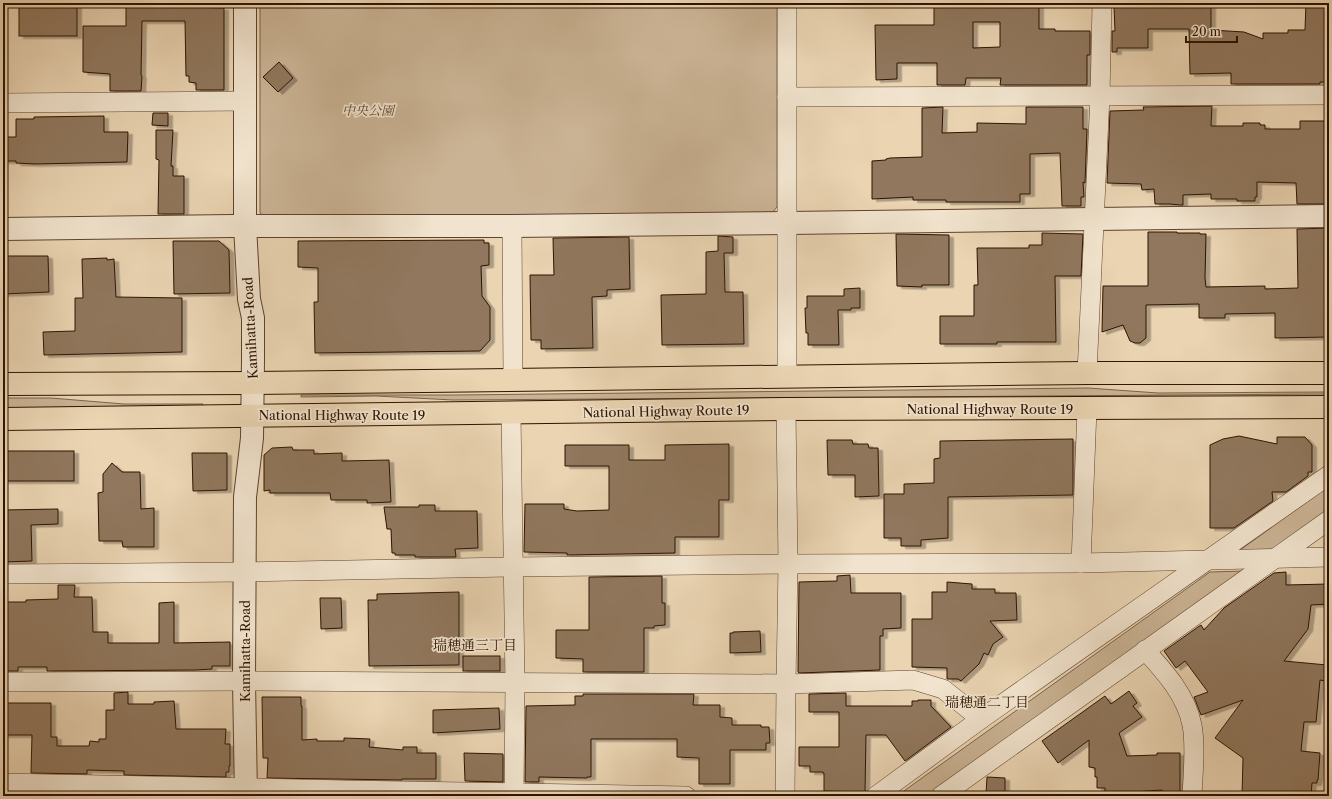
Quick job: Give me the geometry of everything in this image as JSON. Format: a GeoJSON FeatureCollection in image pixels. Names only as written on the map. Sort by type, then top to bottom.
{"type":"FeatureCollection","features":[{"type":"Feature","properties":{"kind":"highway"},"geometry":{"type":"LineString","coordinates":[[3,384],[253,383],[1087,373],[1329,373]]}},
{"type":"Feature","properties":{"kind":"highway","name":"National Highway Route 19"},"geometry":{"type":"LineString","coordinates":[[3,419],[786,409],[1329,407]]}},
{"type":"Feature","properties":{"kind":"street","name":"Kamihatta-Road"},"geometry":{"type":"LineString","coordinates":[[245,3],[245,226],[249,299],[252,318],[253,383],[252,438],[245,496],[245,792]]}},
{"type":"Feature","properties":{"kind":"street"},"geometry":{"type":"LineString","coordinates":[[787,3],[788,376]]}},
{"type":"Feature","properties":{"kind":"street"},"geometry":{"type":"LineString","coordinates":[[1087,373],[1100,96],[1102,3]]}},
{"type":"Feature","properties":{"kind":"street"},"geometry":{"type":"LineString","coordinates":[[787,97],[1329,95]]}},
{"type":"Feature","properties":{"kind":"street"},"geometry":{"type":"LineString","coordinates":[[3,103],[245,101]]}},
{"type":"Feature","properties":{"kind":"street"},"geometry":{"type":"LineString","coordinates":[[3,229],[245,226],[512,226],[1329,216]]}},
{"type":"Feature","properties":{"kind":"street"},"geometry":{"type":"LineString","coordinates":[[512,226],[513,380]]}},
{"type":"Feature","properties":{"kind":"street"},"geometry":{"type":"LineString","coordinates":[[786,409],[788,564],[786,796]]}},
{"type":"Feature","properties":{"kind":"street"},"geometry":{"type":"LineString","coordinates":[[1081,563],[1088,409]]}},
{"type":"Feature","properties":{"kind":"street"},"geometry":{"type":"LineString","coordinates":[[511,413],[512,567],[515,683],[514,794]]}},
{"type":"Feature","properties":{"kind":"street"},"geometry":{"type":"LineString","coordinates":[[876,796],[981,719],[1329,475]]}},
{"type":"Feature","properties":{"kind":"street"},"geometry":{"type":"LineString","coordinates":[[941,796],[1273,558],[1329,520]]}},
{"type":"Feature","properties":{"kind":"street"},"geometry":{"type":"LineString","coordinates":[[3,574],[788,564],[1081,563],[1329,557]]}},
{"type":"Feature","properties":{"kind":"street"},"geometry":{"type":"LineString","coordinates":[[1145,650],[1167,674],[1184,702],[1192,725],[1194,752],[1192,796]]}},
{"type":"Feature","properties":{"kind":"street"},"geometry":{"type":"LineString","coordinates":[[3,682],[244,681],[786,684],[913,680],[943,689],[981,719]]}},
{"type":"Feature","properties":{"kind":"street"},"geometry":{"type":"LineString","coordinates":[[3,784],[245,792],[686,796]]}},
{"type":"Feature","properties":{"kind":"green space","name":"中央公園"},"geometry":{"type":"Polygon","coordinates":[[[260,3],[777,3],[777,207],[772,213],[266,218],[260,213],[260,3]]]}},
{"type":"Feature","properties":{"kind":"green space"},"geometry":{"type":"Polygon","coordinates":[[[1088,388],[1158,393],[1326,392],[1326,394],[453,400],[376,396],[301,397],[301,395],[456,395],[1088,388]]]}},
{"type":"Feature","properties":{"kind":"green space"},"geometry":{"type":"Polygon","coordinates":[[[3,398],[51,398],[124,404],[203,404],[203,406],[13,408],[3,407],[3,398]]]}},
{"type":"Feature","properties":{"kind":"green space"},"geometry":{"type":"Polygon","coordinates":[[[1329,486],[1329,511],[1276,551],[1240,550],[1329,486]]]}},
{"type":"Feature","properties":{"kind":"green space"},"geometry":{"type":"Polygon","coordinates":[[[1244,571],[935,795],[901,793],[1210,572],[1244,571]]]}},
{"type":"Feature","properties":{"kind":"building"},"geometry":{"type":"Polygon","coordinates":[[[126,3],[193,3],[193,7],[224,8],[224,90],[196,90],[196,83],[189,82],[189,76],[186,76],[185,21],[142,21],[141,91],[110,91],[110,74],[83,72],[83,26],[126,26],[126,3]]]}},
{"type":"Feature","properties":{"kind":"building"},"geometry":{"type":"Polygon","coordinates":[[[934,3],[1039,4],[1039,29],[1055,29],[1055,31],[1090,31],[1090,55],[1087,55],[1087,85],[1000,85],[1001,78],[966,78],[965,85],[937,85],[937,63],[897,63],[897,79],[876,80],[875,25],[934,25],[934,3]],[[973,22],[973,48],[1000,47],[1000,22],[973,22]]]}},
{"type":"Feature","properties":{"kind":"building"},"geometry":{"type":"Polygon","coordinates":[[[1157,3],[1211,3],[1211,30],[1244,32],[1263,39],[1263,33],[1288,33],[1288,30],[1305,30],[1306,3],[1329,3],[1329,82],[1320,82],[1320,84],[1231,84],[1231,73],[1190,74],[1189,29],[1148,29],[1148,48],[1117,48],[1117,52],[1112,52],[1112,31],[1115,31],[1114,6],[1157,6],[1157,3]]]}},
{"type":"Feature","properties":{"kind":"building"},"geometry":{"type":"Polygon","coordinates":[[[19,4],[77,4],[77,36],[19,36],[19,4]]]}},
{"type":"Feature","properties":{"kind":"building"},"geometry":{"type":"Polygon","coordinates":[[[279,62],[293,78],[278,92],[263,77],[279,62]]]}},
{"type":"Feature","properties":{"kind":"building"},"geometry":{"type":"Polygon","coordinates":[[[1212,106],[1211,126],[1243,126],[1243,123],[1260,123],[1260,125],[1265,125],[1265,129],[1300,129],[1300,121],[1326,121],[1327,170],[1329,170],[1329,204],[1297,204],[1296,183],[1257,182],[1257,197],[1255,197],[1255,201],[1211,199],[1211,194],[1183,195],[1183,205],[1180,205],[1155,204],[1154,189],[1142,190],[1141,184],[1107,183],[1110,111],[1144,110],[1143,107],[1212,106]]]}},
{"type":"Feature","properties":{"kind":"building"},"geometry":{"type":"Polygon","coordinates":[[[943,107],[942,133],[977,132],[977,123],[1026,124],[1026,107],[1083,107],[1083,129],[1087,129],[1085,183],[1083,182],[1084,197],[1081,197],[1081,206],[1062,206],[1060,153],[1030,154],[1030,194],[1020,194],[1020,202],[946,202],[946,200],[913,200],[913,197],[872,199],[872,161],[886,160],[890,158],[922,157],[922,108],[943,107]]]}},
{"type":"Feature","properties":{"kind":"building"},"geometry":{"type":"Polygon","coordinates":[[[153,113],[168,113],[168,126],[152,125],[153,113]]]}},
{"type":"Feature","properties":{"kind":"building"},"geometry":{"type":"Polygon","coordinates":[[[104,116],[104,132],[128,132],[127,162],[35,164],[16,163],[16,161],[3,161],[3,137],[16,137],[16,119],[34,119],[34,117],[104,116]]]}},
{"type":"Feature","properties":{"kind":"building"},"geometry":{"type":"Polygon","coordinates":[[[156,130],[173,130],[171,166],[173,166],[173,176],[184,176],[184,214],[158,214],[159,160],[156,159],[156,130]]]}},
{"type":"Feature","properties":{"kind":"building"},"geometry":{"type":"Polygon","coordinates":[[[1329,228],[1329,337],[1275,338],[1275,313],[1225,314],[1225,318],[1199,318],[1199,304],[1146,305],[1146,338],[1140,343],[1130,341],[1123,325],[1102,332],[1103,286],[1148,286],[1148,232],[1206,234],[1206,287],[1265,286],[1265,289],[1298,288],[1297,229],[1329,228]]]}},
{"type":"Feature","properties":{"kind":"building"},"geometry":{"type":"Polygon","coordinates":[[[1042,233],[1083,234],[1081,276],[1055,276],[1056,342],[940,344],[940,316],[974,316],[974,285],[978,285],[977,248],[1029,248],[1029,245],[1042,245],[1042,233]]]}},
{"type":"Feature","properties":{"kind":"building"},"geometry":{"type":"Polygon","coordinates":[[[896,234],[949,235],[949,285],[922,285],[922,287],[897,286],[896,234]]]}},
{"type":"Feature","properties":{"kind":"building"},"geometry":{"type":"Polygon","coordinates":[[[718,236],[733,237],[733,253],[724,253],[725,292],[743,292],[744,344],[662,345],[661,295],[706,294],[706,252],[718,251],[718,236]]]}},
{"type":"Feature","properties":{"kind":"building"},"geometry":{"type":"Polygon","coordinates":[[[629,237],[630,289],[607,290],[607,296],[592,297],[593,348],[541,349],[541,340],[531,340],[530,275],[554,275],[553,238],[629,237]]]}},
{"type":"Feature","properties":{"kind":"building"},"geometry":{"type":"Polygon","coordinates":[[[484,240],[484,243],[489,243],[489,265],[481,266],[482,296],[490,307],[490,340],[480,351],[315,353],[314,302],[318,302],[318,268],[298,267],[298,241],[484,240]]]}},
{"type":"Feature","properties":{"kind":"building"},"geometry":{"type":"Polygon","coordinates":[[[173,241],[219,241],[229,250],[230,293],[174,294],[173,241]]]}},
{"type":"Feature","properties":{"kind":"building"},"geometry":{"type":"Polygon","coordinates":[[[3,256],[48,256],[49,292],[3,294],[3,256]]]}},
{"type":"Feature","properties":{"kind":"building"},"geometry":{"type":"Polygon","coordinates":[[[107,258],[107,260],[114,259],[116,297],[182,298],[182,352],[44,355],[43,332],[75,331],[75,298],[83,298],[82,259],[107,258]]]}},
{"type":"Feature","properties":{"kind":"building"},"geometry":{"type":"Polygon","coordinates":[[[860,288],[860,308],[838,310],[839,345],[808,345],[805,308],[807,308],[807,296],[844,296],[844,289],[860,288]]]}},
{"type":"Feature","properties":{"kind":"building"},"geometry":{"type":"Polygon","coordinates":[[[1239,436],[1277,444],[1277,437],[1305,437],[1312,445],[1312,472],[1308,472],[1308,476],[1286,492],[1272,492],[1273,501],[1234,528],[1210,528],[1210,445],[1223,439],[1239,436]]]}},
{"type":"Feature","properties":{"kind":"building"},"geometry":{"type":"Polygon","coordinates":[[[1073,439],[1073,495],[948,497],[948,538],[921,540],[921,546],[901,546],[901,538],[884,538],[884,494],[904,494],[904,484],[934,483],[934,459],[940,458],[940,441],[1073,439]]]}},
{"type":"Feature","properties":{"kind":"building"},"geometry":{"type":"Polygon","coordinates":[[[827,440],[852,440],[853,444],[868,444],[869,448],[878,448],[879,496],[855,497],[855,475],[828,475],[827,440]]]}},
{"type":"Feature","properties":{"kind":"building"},"geometry":{"type":"Polygon","coordinates":[[[729,444],[729,500],[719,500],[719,537],[675,537],[675,553],[567,555],[567,553],[524,552],[525,504],[564,504],[564,509],[577,511],[609,510],[609,466],[565,466],[565,445],[629,445],[629,460],[665,460],[665,445],[729,444]]]}},
{"type":"Feature","properties":{"kind":"building"},"geometry":{"type":"Polygon","coordinates":[[[292,447],[293,450],[314,450],[314,454],[342,453],[342,461],[389,460],[391,502],[367,503],[367,500],[331,500],[330,493],[270,493],[270,490],[264,491],[264,455],[272,448],[292,447]]]}},
{"type":"Feature","properties":{"kind":"building"},"geometry":{"type":"Polygon","coordinates":[[[3,451],[74,451],[74,481],[3,481],[3,451]]]}},
{"type":"Feature","properties":{"kind":"building"},"geometry":{"type":"Polygon","coordinates":[[[192,453],[227,453],[227,490],[193,491],[192,453]]]}},
{"type":"Feature","properties":{"kind":"building"},"geometry":{"type":"Polygon","coordinates":[[[112,463],[122,472],[140,472],[141,509],[154,508],[154,547],[123,547],[122,541],[99,541],[98,493],[103,492],[103,474],[112,463]]]}},
{"type":"Feature","properties":{"kind":"building"},"geometry":{"type":"Polygon","coordinates":[[[419,505],[435,505],[435,511],[477,511],[478,548],[455,549],[456,557],[415,557],[415,555],[395,555],[395,553],[392,553],[391,529],[387,529],[384,507],[419,507],[419,505]]]}},
{"type":"Feature","properties":{"kind":"building"},"geometry":{"type":"Polygon","coordinates":[[[58,509],[58,524],[31,525],[32,561],[3,562],[3,510],[58,509]]]}},
{"type":"Feature","properties":{"kind":"building"},"geometry":{"type":"Polygon","coordinates":[[[1286,572],[1286,585],[1329,584],[1329,604],[1311,605],[1308,629],[1284,661],[1327,665],[1326,681],[1320,680],[1316,722],[1304,722],[1301,751],[1320,753],[1318,780],[1317,783],[1312,783],[1311,796],[1242,796],[1243,758],[1215,738],[1243,700],[1201,715],[1194,697],[1208,692],[1185,661],[1176,668],[1164,651],[1201,625],[1204,630],[1224,608],[1274,573],[1286,572]]]}},
{"type":"Feature","properties":{"kind":"building"},"geometry":{"type":"Polygon","coordinates":[[[850,575],[851,593],[901,593],[901,628],[883,629],[883,636],[880,636],[880,670],[799,673],[799,582],[837,581],[837,576],[850,575]]]}},
{"type":"Feature","properties":{"kind":"building"},"geometry":{"type":"Polygon","coordinates":[[[662,576],[662,603],[665,603],[665,625],[654,626],[654,628],[644,628],[644,672],[583,672],[583,659],[556,658],[556,630],[589,630],[589,577],[662,576]]]}},
{"type":"Feature","properties":{"kind":"building"},"geometry":{"type":"Polygon","coordinates":[[[947,582],[972,584],[972,589],[995,589],[995,593],[1016,593],[1017,620],[990,621],[1003,637],[993,644],[988,655],[984,653],[979,664],[961,681],[958,679],[947,679],[947,668],[912,667],[912,619],[932,619],[932,592],[947,592],[947,582]]]}},
{"type":"Feature","properties":{"kind":"building"},"geometry":{"type":"Polygon","coordinates":[[[58,585],[75,585],[74,597],[92,597],[93,632],[108,632],[108,643],[159,643],[159,603],[174,602],[174,643],[230,642],[230,666],[212,666],[212,669],[196,670],[47,671],[47,667],[18,667],[18,671],[3,671],[3,602],[26,602],[26,600],[58,599],[58,585]]]}},
{"type":"Feature","properties":{"kind":"building"},"geometry":{"type":"Polygon","coordinates":[[[459,592],[459,665],[369,666],[368,600],[377,600],[377,594],[459,592]]]}},
{"type":"Feature","properties":{"kind":"building"},"geometry":{"type":"Polygon","coordinates":[[[320,598],[341,598],[342,628],[321,629],[320,598]]]}},
{"type":"Feature","properties":{"kind":"building"},"geometry":{"type":"Polygon","coordinates":[[[760,631],[761,652],[730,653],[730,633],[760,631]]]}},
{"type":"Feature","properties":{"kind":"building"},"geometry":{"type":"Polygon","coordinates":[[[463,656],[500,656],[500,671],[463,671],[463,656]]]}},
{"type":"Feature","properties":{"kind":"building"},"geometry":{"type":"Polygon","coordinates":[[[1129,691],[1137,703],[1133,706],[1142,717],[1119,733],[1127,756],[1157,755],[1157,753],[1180,753],[1180,792],[1162,792],[1162,790],[1105,793],[1105,788],[1097,788],[1095,768],[1089,767],[1089,740],[1058,763],[1042,741],[1105,696],[1111,704],[1129,691]]]}},
{"type":"Feature","properties":{"kind":"building"},"geometry":{"type":"Polygon","coordinates":[[[128,692],[128,704],[154,704],[154,702],[174,701],[176,729],[226,729],[225,744],[230,744],[230,766],[229,772],[226,772],[226,777],[124,775],[124,771],[87,770],[87,774],[31,773],[32,735],[3,735],[3,703],[51,703],[51,737],[57,737],[57,746],[89,746],[90,741],[99,742],[99,739],[106,739],[106,710],[114,710],[114,693],[128,692]]]}},
{"type":"Feature","properties":{"kind":"building"},"geometry":{"type":"Polygon","coordinates":[[[846,693],[846,706],[912,706],[912,701],[931,700],[931,706],[951,727],[905,761],[886,735],[866,735],[865,792],[824,791],[823,772],[810,772],[810,766],[799,766],[799,747],[839,747],[839,712],[809,712],[809,694],[846,693]]]}},
{"type":"Feature","properties":{"kind":"building"},"geometry":{"type":"Polygon","coordinates":[[[583,694],[694,694],[693,705],[720,705],[720,717],[732,718],[732,725],[761,725],[761,727],[769,727],[770,743],[766,743],[766,750],[730,750],[730,784],[699,784],[699,758],[677,757],[677,739],[591,739],[591,777],[539,777],[539,782],[525,782],[526,706],[575,705],[575,696],[583,696],[583,694]]]}},
{"type":"Feature","properties":{"kind":"building"},"geometry":{"type":"Polygon","coordinates":[[[262,697],[301,697],[302,740],[317,739],[317,741],[344,741],[344,738],[370,739],[369,747],[403,750],[403,747],[417,747],[417,753],[436,753],[436,779],[402,780],[267,778],[268,758],[263,758],[262,697]]]}},
{"type":"Feature","properties":{"kind":"building"},"geometry":{"type":"Polygon","coordinates":[[[499,708],[500,729],[433,733],[433,710],[499,708]]]}},
{"type":"Feature","properties":{"kind":"building"},"geometry":{"type":"Polygon","coordinates":[[[464,753],[503,754],[503,782],[465,781],[464,753]]]}},
{"type":"Feature","properties":{"kind":"building"},"geometry":{"type":"Polygon","coordinates":[[[987,777],[1005,778],[1005,794],[986,794],[987,777]]]}},
{"type":"Feature","properties":{"kind":"district","name":"瑞穂通三丁目"},"geometry":{"type":"Point","coordinates":[475,645]}},
{"type":"Feature","properties":{"kind":"district","name":"瑞穂通二丁目"},"geometry":{"type":"Point","coordinates":[987,702]}}]}
